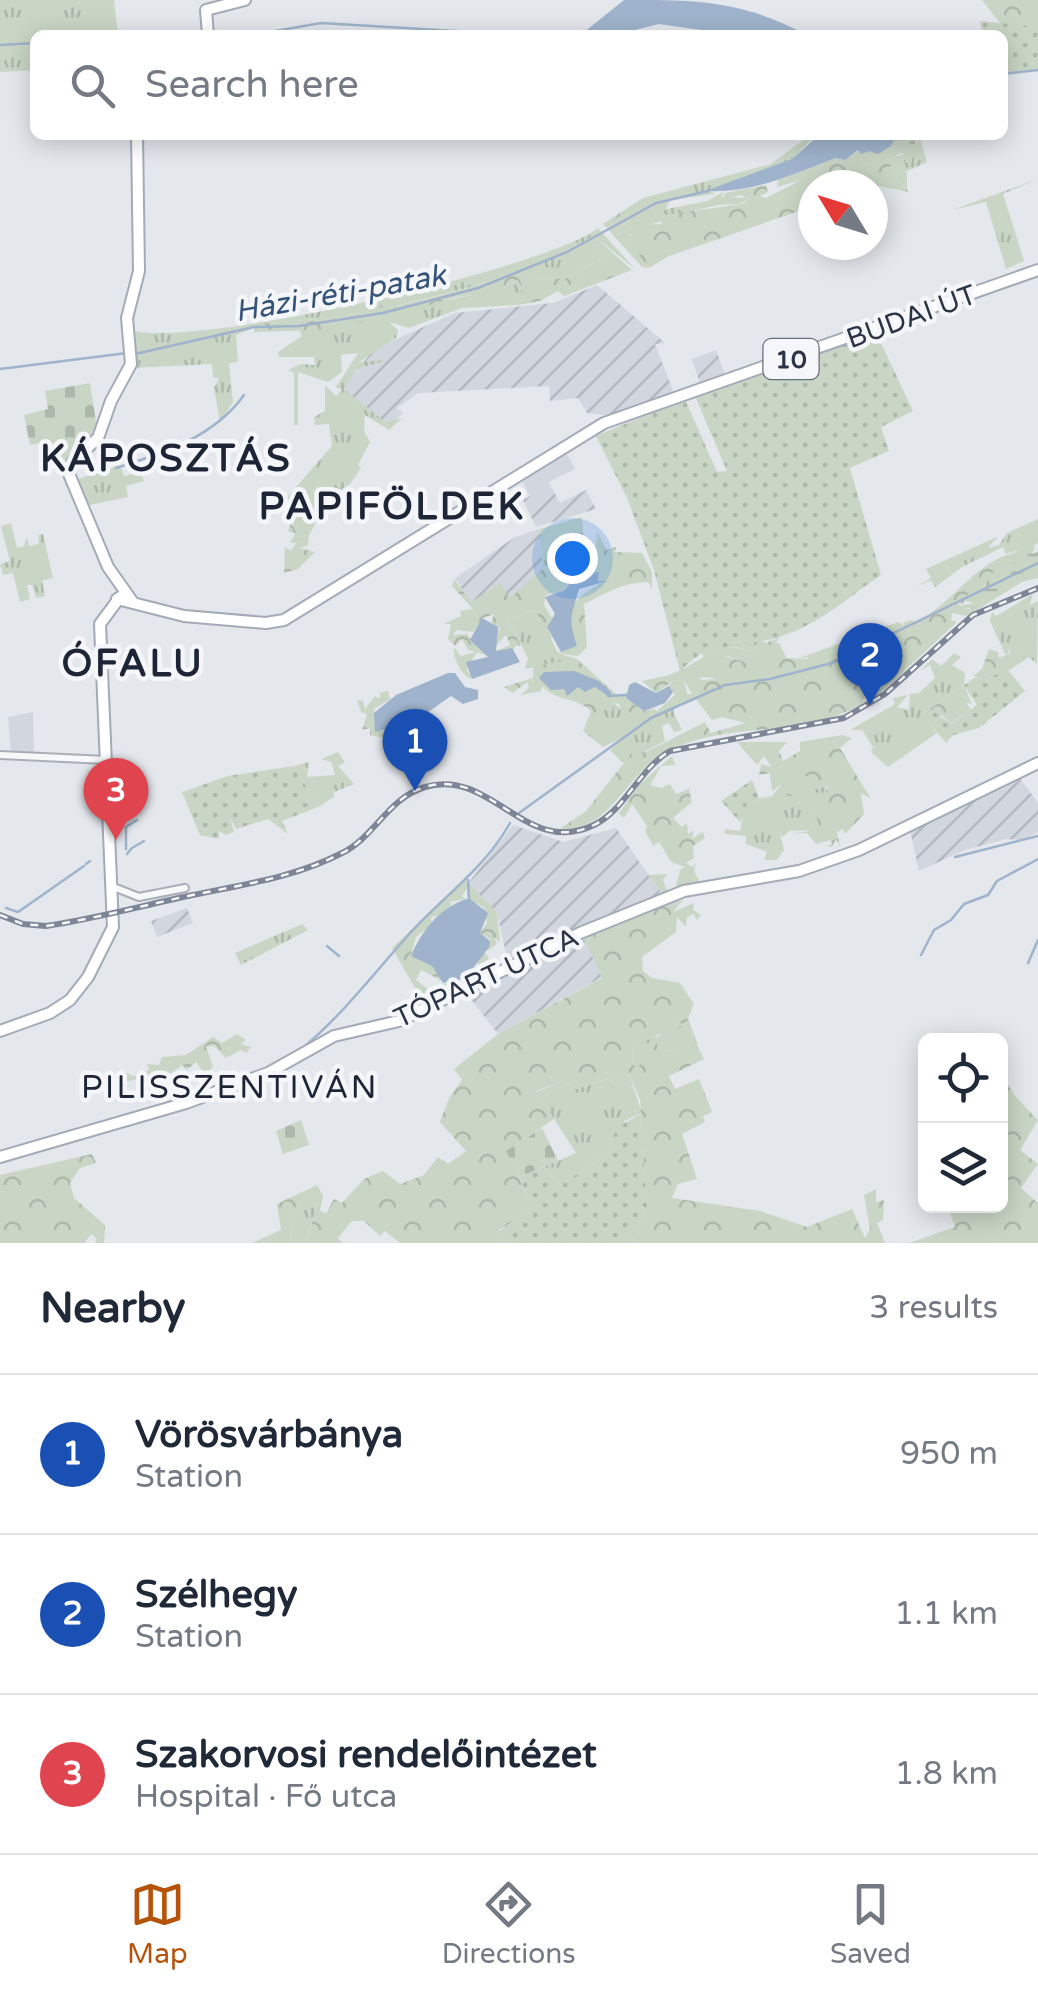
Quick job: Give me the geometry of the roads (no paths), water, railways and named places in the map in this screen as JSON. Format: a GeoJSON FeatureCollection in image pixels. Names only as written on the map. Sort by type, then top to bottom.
{"type":"FeatureCollection","features":[{"type":"Feature","properties":{"kind":"main road"},"geometry":{"type":"LineString","coordinates":[[208,30],[208,10],[245,0]]}},
{"type":"Feature","properties":{"kind":"main road"},"geometry":{"type":"LineString","coordinates":[[0,1032],[65,1004],[82,986],[105,945],[115,916],[110,886],[100,624],[124,596],[108,567],[69,470],[98,438],[132,354],[127,318],[139,262],[137,140]]}},
{"type":"Feature","properties":{"kind":"main road","name":"BUDAI ÚT"},"geometry":{"type":"LineString","coordinates":[[124,596],[177,615],[270,622],[300,612],[342,581],[474,506],[596,426],[1038,270]]}},
{"type":"Feature","properties":{"kind":"main road","name":"TÓPART UTCA"},"geometry":{"type":"LineString","coordinates":[[0,1157],[199,1100],[277,1070],[334,1036],[383,1026],[589,928],[689,890],[792,872],[859,850],[1038,763]]}},
{"type":"Feature","properties":{"kind":"street"},"geometry":{"type":"LineString","coordinates":[[0,755],[108,760]]}},
{"type":"Feature","properties":{"kind":"street"},"geometry":{"type":"LineString","coordinates":[[110,886],[138,897],[185,888]]}},
{"type":"Feature","properties":{"kind":"water"},"geometry":{"type":"Polygon","coordinates":[[[624,0],[719,4],[797,30],[701,30],[659,24],[635,30],[587,30],[624,0]]]}},
{"type":"Feature","properties":{"kind":"water"},"geometry":{"type":"Polygon","coordinates":[[[813,140],[894,140],[878,154],[861,154],[858,150],[845,160],[836,158],[755,186],[705,191],[792,159],[813,140]]]}},
{"type":"Feature","properties":{"kind":"water"},"geometry":{"type":"Polygon","coordinates":[[[599,572],[598,581],[607,581],[579,589],[572,617],[577,646],[561,652],[547,627],[555,614],[545,597],[565,590],[577,575],[599,572]]]}},
{"type":"Feature","properties":{"kind":"water"},"geometry":{"type":"Polygon","coordinates":[[[482,618],[498,627],[496,651],[512,648],[520,662],[472,679],[466,662],[488,657],[470,640],[482,618]]]}},
{"type":"Feature","properties":{"kind":"water"},"geometry":{"type":"Polygon","coordinates":[[[574,671],[599,681],[612,693],[608,696],[595,687],[585,692],[578,687],[567,696],[564,689],[551,690],[539,678],[544,672],[574,671]]]}},
{"type":"Feature","properties":{"kind":"water"},"geometry":{"type":"Polygon","coordinates":[[[455,673],[465,687],[478,690],[478,699],[463,704],[451,696],[415,721],[375,732],[374,713],[396,695],[455,673]]]}},
{"type":"Feature","properties":{"kind":"water"},"geometry":{"type":"Polygon","coordinates":[[[635,682],[656,693],[669,686],[673,692],[665,703],[644,711],[626,698],[629,685],[635,682]]]}},
{"type":"Feature","properties":{"kind":"water"},"geometry":{"type":"Polygon","coordinates":[[[469,898],[488,913],[480,933],[490,941],[489,947],[465,979],[443,983],[432,966],[411,956],[432,921],[469,898]]]}},
{"type":"Feature","properties":{"kind":"waterway"},"geometry":{"type":"LineString","coordinates":[[281,30],[321,23],[439,30]]}},
{"type":"Feature","properties":{"kind":"waterway"},"geometry":{"type":"LineString","coordinates":[[0,45],[30,43]]}},
{"type":"Feature","properties":{"kind":"waterway"},"geometry":{"type":"LineString","coordinates":[[1008,73],[1038,70]]}},
{"type":"Feature","properties":{"kind":"waterway","name":"Házi-réti-patak"},"geometry":{"type":"LineString","coordinates":[[135,354],[254,327],[299,326],[383,313],[478,288],[567,252],[656,203],[708,191]]}},
{"type":"Feature","properties":{"kind":"waterway","name":"Házi-réti-patak"},"geometry":{"type":"LineString","coordinates":[[0,369],[127,353]]}},
{"type":"Feature","properties":{"kind":"waterway"},"geometry":{"type":"LineString","coordinates":[[116,468],[203,433],[244,395]]}},
{"type":"Feature","properties":{"kind":"waterway"},"geometry":{"type":"LineString","coordinates":[[519,813],[651,718],[725,685],[770,679],[832,663],[1038,563]]}},
{"type":"Feature","properties":{"kind":"waterway"},"geometry":{"type":"LineString","coordinates":[[608,696],[626,695]]}},
{"type":"Feature","properties":{"kind":"waterway"},"geometry":{"type":"LineString","coordinates":[[126,849],[126,827],[137,820]]}},
{"type":"Feature","properties":{"kind":"waterway"},"geometry":{"type":"LineString","coordinates":[[305,1046],[477,868],[510,823]]}},
{"type":"Feature","properties":{"kind":"waterway"},"geometry":{"type":"LineString","coordinates":[[955,857],[1038,836]]}},
{"type":"Feature","properties":{"kind":"waterway"},"geometry":{"type":"LineString","coordinates":[[132,848],[144,841]]}},
{"type":"Feature","properties":{"kind":"waterway"},"geometry":{"type":"LineString","coordinates":[[127,854],[131,849]]}},
{"type":"Feature","properties":{"kind":"waterway"},"geometry":{"type":"LineString","coordinates":[[921,955],[934,930],[951,920],[964,904],[988,895],[997,881],[1038,859]]}},
{"type":"Feature","properties":{"kind":"waterway"},"geometry":{"type":"LineString","coordinates":[[86,864],[90,861]]}},
{"type":"Feature","properties":{"kind":"waterway"},"geometry":{"type":"LineString","coordinates":[[6,908],[18,912],[84,866]]}},
{"type":"Feature","properties":{"kind":"waterway"},"geometry":{"type":"LineString","coordinates":[[468,880],[469,898]]}},
{"type":"Feature","properties":{"kind":"waterway"},"geometry":{"type":"LineString","coordinates":[[1028,963],[1038,940]]}},
{"type":"Feature","properties":{"kind":"waterway"},"geometry":{"type":"LineString","coordinates":[[327,946],[339,956]]}},
{"type":"Feature","properties":{"kind":"waterway"},"geometry":{"type":"LineString","coordinates":[[111,1120],[175,1101]]}},
{"type":"Feature","properties":{"kind":"railway"},"geometry":{"type":"LineString","coordinates":[[0,915],[23,924],[46,926],[286,875],[354,846],[391,808],[425,787],[448,784],[470,789],[548,830],[570,832],[594,825],[615,809],[670,751],[844,718],[885,694],[973,615],[1038,588]]}},
{"type":"Feature","properties":{"kind":"place","name":"Szélhegy"},"geometry":{"type":"Point","coordinates":[870,705]}},
{"type":"Feature","properties":{"kind":"place","name":"Vörösvárbánya"},"geometry":{"type":"Point","coordinates":[415,791]}},
{"type":"Feature","properties":{"kind":"place","name":"Szakorvosi rendelőintézet"},"geometry":{"type":"Point","coordinates":[116,840]}},
{"type":"Feature","properties":{"kind":"district","name":"KÁPOSZTÁS"},"geometry":{"type":"Point","coordinates":[166,458]}},
{"type":"Feature","properties":{"kind":"district","name":"PAPIFÖLDEK"},"geometry":{"type":"Point","coordinates":[392,506]}},
{"type":"Feature","properties":{"kind":"district","name":"ÓFALU"},"geometry":{"type":"Point","coordinates":[133,663]}},
{"type":"Feature","properties":{"kind":"district","name":"PILISSZENTIVÁN"},"geometry":{"type":"Point","coordinates":[230,1087]}}]}
